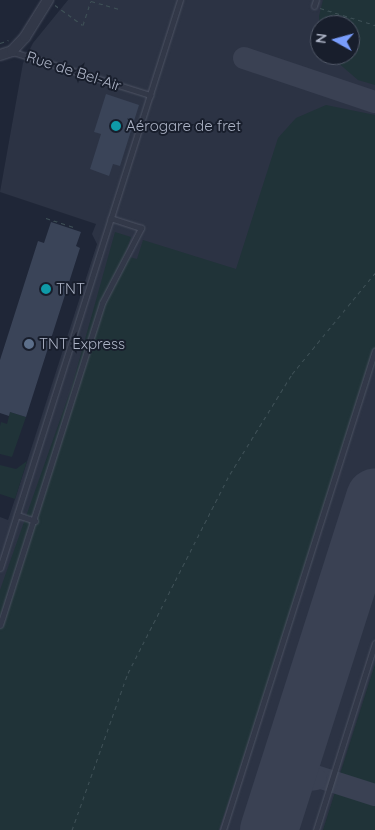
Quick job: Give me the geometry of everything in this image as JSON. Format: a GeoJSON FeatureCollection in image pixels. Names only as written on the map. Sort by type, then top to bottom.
{"type":"FeatureCollection","features":[{"type":"Feature","properties":{"kind":"street"},"geometry":{"type":"LineString","coordinates":[[0,55],[12,52],[48,0]]}},
{"type":"Feature","properties":{"kind":"lane"},"geometry":{"type":"LineString","coordinates":[[0,568],[180,0]]}},
{"type":"Feature","properties":{"kind":"lane"},"geometry":{"type":"LineString","coordinates":[[314,6],[316,0]]}},
{"type":"Feature","properties":{"kind":"lane","name":"Rue de Bel-Air"},"geometry":{"type":"LineString","coordinates":[[12,52],[150,95]]}},
{"type":"Feature","properties":{"kind":"lane"},"geometry":{"type":"LineString","coordinates":[[0,625],[35,521],[102,303],[141,228],[111,218]]}},
{"type":"Feature","properties":{"kind":"lane"},"geometry":{"type":"LineString","coordinates":[[223,830],[375,350]]}},
{"type":"Feature","properties":{"kind":"lane"},"geometry":{"type":"LineString","coordinates":[[17,515],[35,521]]}},
{"type":"Feature","properties":{"kind":"lane"},"geometry":{"type":"LineString","coordinates":[[316,830],[375,643]]}},
{"type":"Feature","properties":{"kind":"path"},"geometry":{"type":"LineString","coordinates":[[48,0],[84,26],[91,1],[122,10]]}},
{"type":"Feature","properties":{"kind":"path"},"geometry":{"type":"LineString","coordinates":[[314,6],[375,25]]}},
{"type":"Feature","properties":{"kind":"path"},"geometry":{"type":"LineString","coordinates":[[46,218],[74,227]]}},
{"type":"Feature","properties":{"kind":"path"},"geometry":{"type":"LineString","coordinates":[[72,830],[128,673],[230,474],[292,374],[375,273]]}},
{"type":"Feature","properties":{"kind":"shaded area"},"geometry":{"type":"Polygon","coordinates":[[[68,0],[375,0],[375,830],[0,830],[0,517],[8,520],[97,244],[92,234],[96,224],[0,192],[23,63],[33,43],[68,0]]]}},
{"type":"Feature","properties":{"kind":"green space"},"geometry":{"type":"Polygon","coordinates":[[[323,0],[375,0],[375,85],[358,80],[341,65],[360,65],[360,15],[319,15],[323,0]]]}},
{"type":"Feature","properties":{"kind":"green space"},"geometry":{"type":"Polygon","coordinates":[[[326,105],[375,115],[375,363],[219,830],[0,830],[0,590],[72,386],[115,232],[131,237],[125,256],[137,259],[143,240],[236,269],[278,138],[296,118],[326,105]]]}},
{"type":"Feature","properties":{"kind":"green space"},"geometry":{"type":"Polygon","coordinates":[[[10,412],[26,417],[12,457],[0,454],[0,426],[1,422],[7,424],[10,412]]]}},
{"type":"Feature","properties":{"kind":"green space"},"geometry":{"type":"Polygon","coordinates":[[[27,461],[15,499],[0,494],[0,465],[16,469],[27,461]]]}},
{"type":"Feature","properties":{"kind":"green space"},"geometry":{"type":"Polygon","coordinates":[[[375,664],[375,790],[338,780],[375,664]]]}},
{"type":"Feature","properties":{"kind":"green space"},"geometry":{"type":"Polygon","coordinates":[[[336,789],[375,801],[375,830],[323,830],[336,789]]]}},
{"type":"Feature","properties":{"kind":"building"},"geometry":{"type":"Polygon","coordinates":[[[106,94],[139,105],[120,166],[113,164],[109,176],[90,169],[101,134],[94,132],[106,94]]]}},
{"type":"Feature","properties":{"kind":"building","name":"TNT"},"geometry":{"type":"Polygon","coordinates":[[[51,222],[81,232],[76,246],[80,248],[26,417],[10,412],[9,416],[0,413],[0,360],[38,241],[44,243],[51,222]]]}},
{"type":"Feature","properties":{"kind":"taxiway"},"geometry":{"type":"LineString","coordinates":[[244,58],[375,102]]}},
{"type":"Feature","properties":{"kind":"taxiway"},"geometry":{"type":"LineString","coordinates":[[298,739],[300,762],[309,774],[375,795]]}},
{"type":"Feature","properties":{"kind":"taxiway"},"geometry":{"type":"LineString","coordinates":[[280,797],[295,782],[316,779]]}},
{"type":"Feature","properties":{"kind":"runway"},"geometry":{"type":"LineString","coordinates":[[269,830],[375,498]]}},
{"type":"Feature","properties":{"kind":"place","name":"Aérogare de fret"},"geometry":{"type":"Point","coordinates":[116,126]}},
{"type":"Feature","properties":{"kind":"place","name":"TNT"},"geometry":{"type":"Point","coordinates":[46,289]}},
{"type":"Feature","properties":{"kind":"place","name":"TNT Express"},"geometry":{"type":"Point","coordinates":[29,344]}}]}
